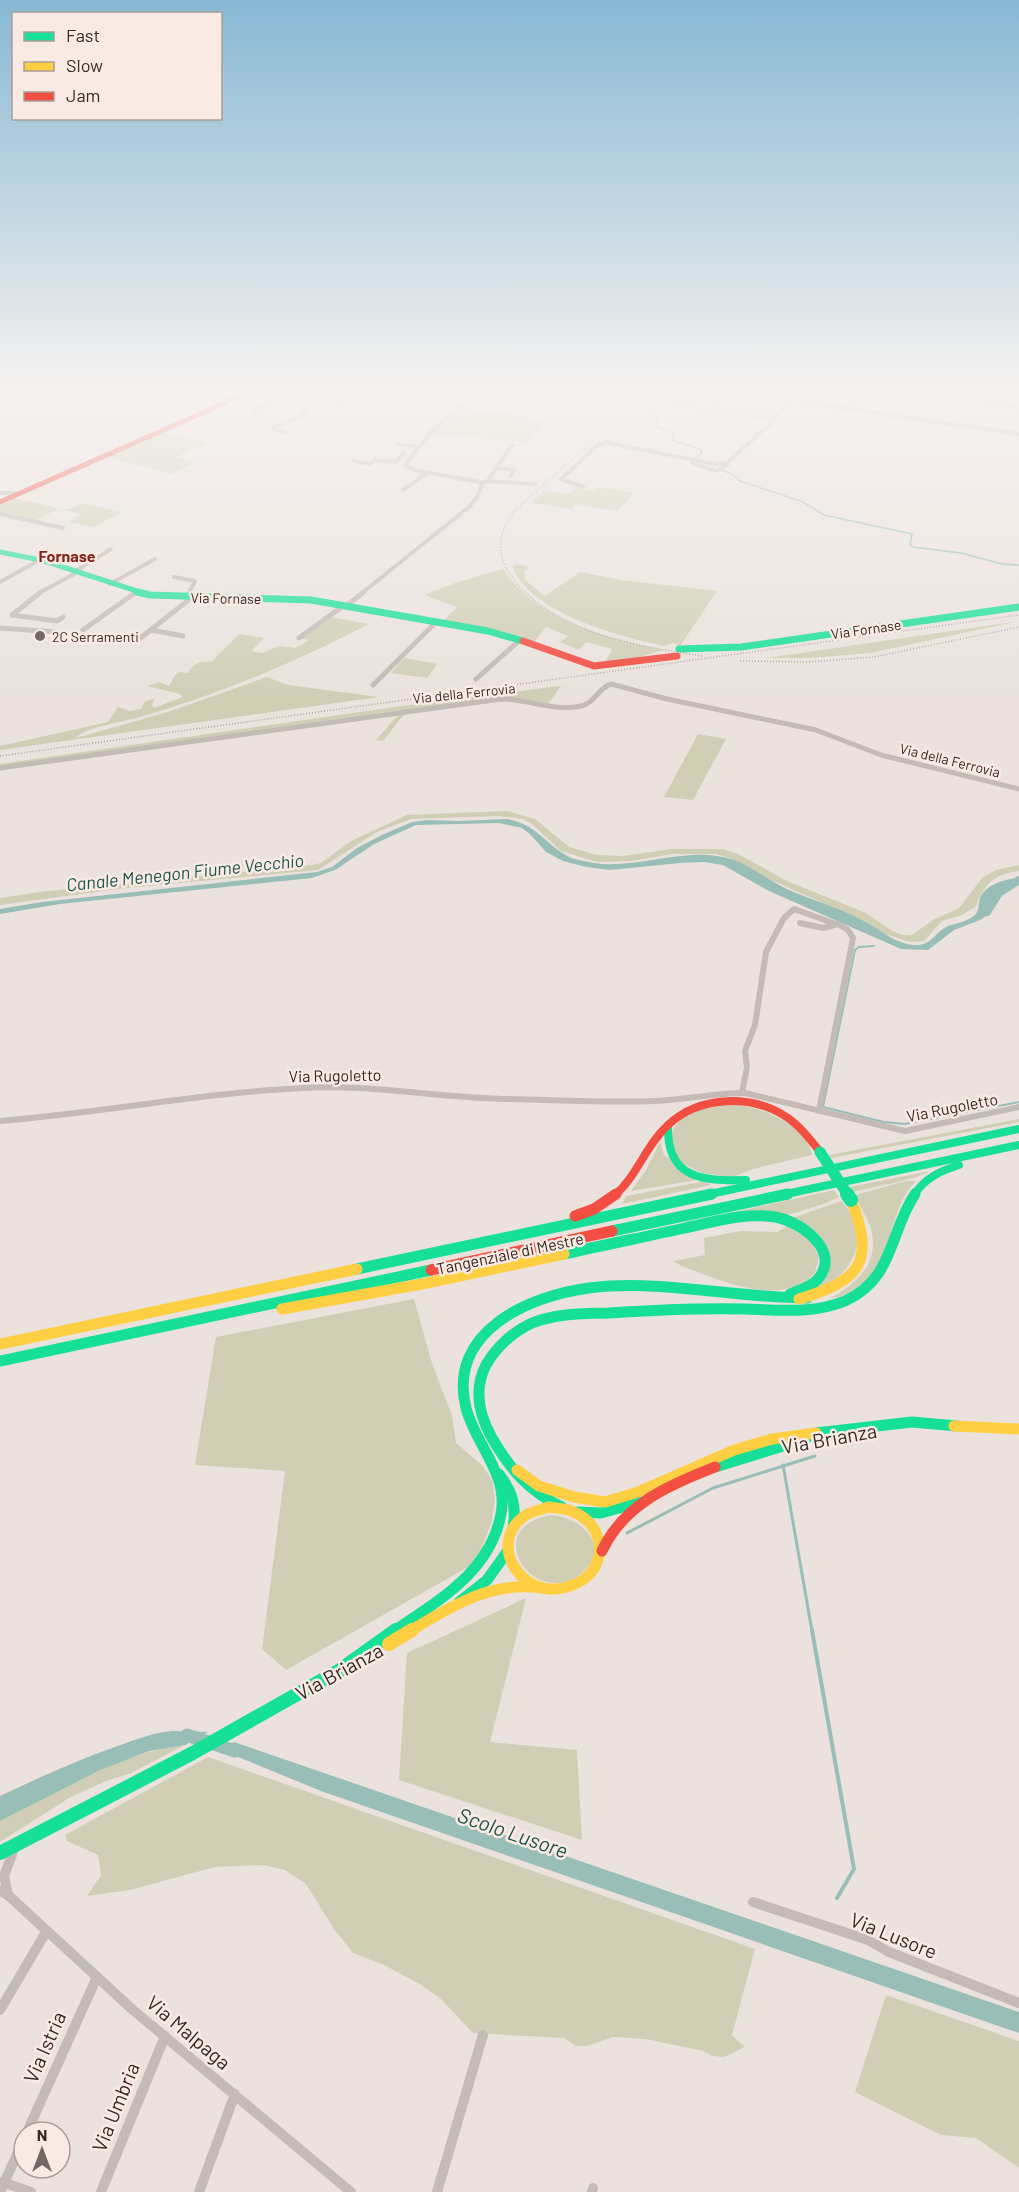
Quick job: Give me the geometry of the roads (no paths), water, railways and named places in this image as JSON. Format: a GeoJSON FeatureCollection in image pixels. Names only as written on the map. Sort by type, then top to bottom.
{"type":"FeatureCollection","features":[{"type":"Feature","properties":{"kind":"main road"},"geometry":{"type":"LineString","coordinates":[[0,502],[25,490]]}},
{"type":"Feature","properties":{"kind":"main road","name":"Via Fornase"},"geometry":{"type":"LineString","coordinates":[[0,552],[136,592],[189,598],[304,600],[345,606],[520,640],[594,666],[633,662],[679,652],[749,646],[1019,606]]}},
{"type":"Feature","properties":{"kind":"main road"},"geometry":{"type":"LineString","coordinates":[[451,1249],[522,1227],[581,1215],[606,1203],[620,1194],[630,1182],[657,1137],[669,1124],[691,1107],[708,1102],[731,1100],[753,1102],[791,1118],[810,1135],[860,1216],[865,1249],[861,1263],[853,1275],[830,1292],[747,1309]]}},
{"type":"Feature","properties":{"kind":"main road"},"geometry":{"type":"LineString","coordinates":[[669,1124],[665,1137],[669,1156],[675,1165],[696,1177],[735,1181],[800,1169],[815,1172]]}},
{"type":"Feature","properties":{"kind":"main road","name":"Tangenziale di Mestre"},"geometry":{"type":"LineString","coordinates":[[0,1344],[1019,1129]]}},
{"type":"Feature","properties":{"kind":"main road","name":"Tangenziale di Mestre"},"geometry":{"type":"LineString","coordinates":[[0,1361],[1019,1145]]}},
{"type":"Feature","properties":{"kind":"main road"},"geometry":{"type":"LineString","coordinates":[[649,1499],[601,1513],[578,1512],[530,1494],[519,1481],[487,1430],[480,1410],[477,1386],[480,1373],[490,1357],[525,1326],[563,1315],[672,1309],[786,1309],[829,1305],[859,1295],[883,1272],[905,1211],[922,1183],[952,1166],[1019,1152]]}},
{"type":"Feature","properties":{"kind":"main road"},"geometry":{"type":"LineString","coordinates":[[187,1321],[208,1322],[367,1294],[736,1217],[762,1216],[787,1220],[806,1228],[820,1243],[826,1255],[823,1273],[812,1286],[797,1293],[759,1298]]}},
{"type":"Feature","properties":{"kind":"main road"},"geometry":{"type":"LineString","coordinates":[[336,1673],[455,1588],[481,1564],[486,1554],[502,1506],[501,1489],[467,1412],[465,1372],[469,1358],[483,1334],[510,1312],[562,1293],[615,1288],[665,1286],[759,1298],[807,1298]]}},
{"type":"Feature","properties":{"kind":"main road"},"geometry":{"type":"LineString","coordinates":[[506,1459],[539,1486],[574,1497],[605,1502],[639,1492],[734,1450],[772,1439],[879,1424],[912,1422],[957,1426]]}},
{"type":"Feature","properties":{"kind":"main road","name":"Via Brianza"},"geometry":{"type":"LineString","coordinates":[[649,1499],[724,1464],[803,1440],[876,1430],[957,1426],[1019,1429]]}},
{"type":"Feature","properties":{"kind":"main road"},"geometry":{"type":"LineString","coordinates":[[440,1616],[491,1578],[499,1569],[507,1552],[508,1540],[517,1511],[516,1501],[512,1491],[492,1466]]}},
{"type":"Feature","properties":{"kind":"main road"},"geometry":{"type":"LineString","coordinates":[[440,1616],[503,1588],[516,1585],[557,1590],[583,1583],[593,1574],[600,1562],[602,1551],[613,1527],[649,1499]]}},
{"type":"Feature","properties":{"kind":"main road"},"geometry":{"type":"LineString","coordinates":[[513,1528],[523,1517],[536,1510],[562,1507]]}},
{"type":"Feature","properties":{"kind":"main road"},"geometry":{"type":"LineString","coordinates":[[578,1512],[595,1527],[602,1551]]}},
{"type":"Feature","properties":{"kind":"main road"},"geometry":{"type":"LineString","coordinates":[[507,1552],[514,1570],[523,1580],[541,1588]]}},
{"type":"Feature","properties":{"kind":"main road","name":"Via Brianza"},"geometry":{"type":"LineString","coordinates":[[17,1844],[191,1754],[440,1616]]}},
{"type":"Feature","properties":{"kind":"main road"},"geometry":{"type":"LineString","coordinates":[[0,1853],[17,1844]]}},
{"type":"Feature","properties":{"kind":"street"},"geometry":{"type":"LineString","coordinates":[[298,638],[345,606],[469,507],[481,490]]}},
{"type":"Feature","properties":{"kind":"street"},"geometry":{"type":"LineString","coordinates":[[0,493],[19,493]]}},
{"type":"Feature","properties":{"kind":"street"},"geometry":{"type":"LineString","coordinates":[[0,514],[63,528]]}},
{"type":"Feature","properties":{"kind":"street"},"geometry":{"type":"LineString","coordinates":[[63,616],[57,621],[12,615],[47,587],[75,573],[111,549]]}},
{"type":"Feature","properties":{"kind":"street"},"geometry":{"type":"LineString","coordinates":[[110,584],[155,559]]}},
{"type":"Feature","properties":{"kind":"street"},"geometry":{"type":"LineString","coordinates":[[0,582],[35,561]]}},
{"type":"Feature","properties":{"kind":"street"},"geometry":{"type":"LineString","coordinates":[[102,636],[133,641],[151,630],[189,598],[195,581],[174,577]]}},
{"type":"Feature","properties":{"kind":"street"},"geometry":{"type":"LineString","coordinates":[[82,630],[136,592]]}},
{"type":"Feature","properties":{"kind":"street"},"geometry":{"type":"LineString","coordinates":[[373,685],[436,622]]}},
{"type":"Feature","properties":{"kind":"street"},"geometry":{"type":"LineString","coordinates":[[0,628],[56,632]]}},
{"type":"Feature","properties":{"kind":"street"},"geometry":{"type":"LineString","coordinates":[[151,630],[183,636]]}},
{"type":"Feature","properties":{"kind":"street"},"geometry":{"type":"LineString","coordinates":[[476,679],[520,640]]}},
{"type":"Feature","properties":{"kind":"street","name":"Via della Ferrovia"},"geometry":{"type":"LineString","coordinates":[[0,768],[269,729],[501,699],[515,698],[579,706],[591,702],[604,686],[612,684],[667,699],[816,730],[881,755],[936,771],[1019,789]]}},
{"type":"Feature","properties":{"kind":"street"},"geometry":{"type":"LineString","coordinates":[[742,1093],[747,1067],[745,1051],[755,1025],[764,958],[784,918],[794,909],[836,924],[848,930],[852,938],[819,1111]]}},
{"type":"Feature","properties":{"kind":"street"},"geometry":{"type":"LineString","coordinates":[[800,923],[823,928],[836,924]]}},
{"type":"Feature","properties":{"kind":"street","name":"Via Rugoletto"},"geometry":{"type":"LineString","coordinates":[[0,1121],[102,1112],[273,1090],[342,1086],[375,1086],[444,1097],[611,1101],[659,1101],[721,1092],[742,1093],[905,1131],[1019,1107]]}},
{"type":"Feature","properties":{"kind":"street","name":"Via Malpaga"},"geometry":{"type":"LineString","coordinates":[[17,1844],[4,1876],[4,1893],[165,2036],[351,2192]]}},
{"type":"Feature","properties":{"kind":"street","name":"Via Lusore"},"geometry":{"type":"LineString","coordinates":[[753,1902],[868,1940],[889,1952],[1019,2003]]}},
{"type":"Feature","properties":{"kind":"street"},"geometry":{"type":"LineString","coordinates":[[0,2010],[46,1932]]}},
{"type":"Feature","properties":{"kind":"street","name":"Via Istria"},"geometry":{"type":"LineString","coordinates":[[32,2120],[97,1977]]}},
{"type":"Feature","properties":{"kind":"street"},"geometry":{"type":"LineString","coordinates":[[437,2192],[483,2035]]}},
{"type":"Feature","properties":{"kind":"street","name":"Via Umbria"},"geometry":{"type":"LineString","coordinates":[[101,2192],[165,2036]]}},
{"type":"Feature","properties":{"kind":"street"},"geometry":{"type":"LineString","coordinates":[[200,2192],[235,2094]]}},
{"type":"Feature","properties":{"kind":"street"},"geometry":{"type":"LineString","coordinates":[[12,2164],[2,2185],[31,2192]]}},
{"type":"Feature","properties":{"kind":"water"},"geometry":{"type":"Polygon","coordinates":[[[507,819],[517,821],[532,829],[567,856],[586,862],[630,863],[685,855],[704,855],[739,862],[787,889],[853,915],[889,937],[912,945],[924,944],[946,927],[975,915],[980,898],[992,886],[1019,878],[1019,881],[1007,885],[998,892],[992,901],[989,914],[954,930],[928,950],[901,949],[769,891],[723,865],[704,862],[680,863],[610,870],[586,867],[563,861],[546,852],[522,828],[499,823],[416,825],[374,844],[335,870],[312,878],[60,904],[0,914],[0,909],[42,902],[317,872],[332,867],[357,848],[412,822],[507,819]]]}},
{"type":"Feature","properties":{"kind":"water"},"geometry":{"type":"Polygon","coordinates":[[[172,1731],[208,1732],[185,1745],[149,1751],[100,1770],[0,1821],[0,1796],[100,1752],[143,1737],[172,1731]]]}},
{"type":"Feature","properties":{"kind":"water"},"geometry":{"type":"Polygon","coordinates":[[[234,1742],[1019,2012],[1019,2033],[321,1791],[221,1750],[234,1742]]]}},
{"type":"Feature","properties":{"kind":"waterway"},"geometry":{"type":"LineString","coordinates":[[768,490],[803,502],[824,515],[912,534],[910,545],[913,547],[961,553],[1002,564],[1019,565]]}},
{"type":"Feature","properties":{"kind":"waterway","name":"Canale Menegon Fiume Vecchio"},"geometry":{"type":"LineString","coordinates":[[987,912],[999,893],[1019,880]]}},
{"type":"Feature","properties":{"kind":"waterway"},"geometry":{"type":"LineString","coordinates":[[874,946],[859,947],[855,950],[823,1107],[884,1122],[905,1124],[1019,1102]]}},
{"type":"Feature","properties":{"kind":"waterway"},"geometry":{"type":"LineString","coordinates":[[783,1466],[815,1456]]}},
{"type":"Feature","properties":{"kind":"waterway"},"geometry":{"type":"LineString","coordinates":[[627,1533],[713,1488],[783,1466]]}},
{"type":"Feature","properties":{"kind":"waterway"},"geometry":{"type":"LineString","coordinates":[[783,1466],[812,1631]]}},
{"type":"Feature","properties":{"kind":"waterway"},"geometry":{"type":"LineString","coordinates":[[812,1630],[854,1869],[837,1898]]}},
{"type":"Feature","properties":{"kind":"waterway","name":"Scolo Lusore"},"geometry":{"type":"LineString","coordinates":[[187,1735],[235,1751]]}},
{"type":"Feature","properties":{"kind":"railway"},"geometry":{"type":"LineString","coordinates":[[537,490],[510,517],[502,533],[501,542],[502,559],[506,567],[511,576],[529,595],[549,611],[598,634],[702,656]]}},
{"type":"Feature","properties":{"kind":"railway"},"geometry":{"type":"LineString","coordinates":[[0,756],[1019,615]]}},
{"type":"Feature","properties":{"kind":"railway"},"geometry":{"type":"LineString","coordinates":[[740,661],[808,662],[874,657],[1019,627]]}},
{"type":"Feature","properties":{"kind":"place","name":"2C Serramenti"},"geometry":{"type":"Point","coordinates":[40,636]}},
{"type":"Feature","properties":{"kind":"district","name":"Fornase"},"geometry":{"type":"Point","coordinates":[67,555]}}]}
